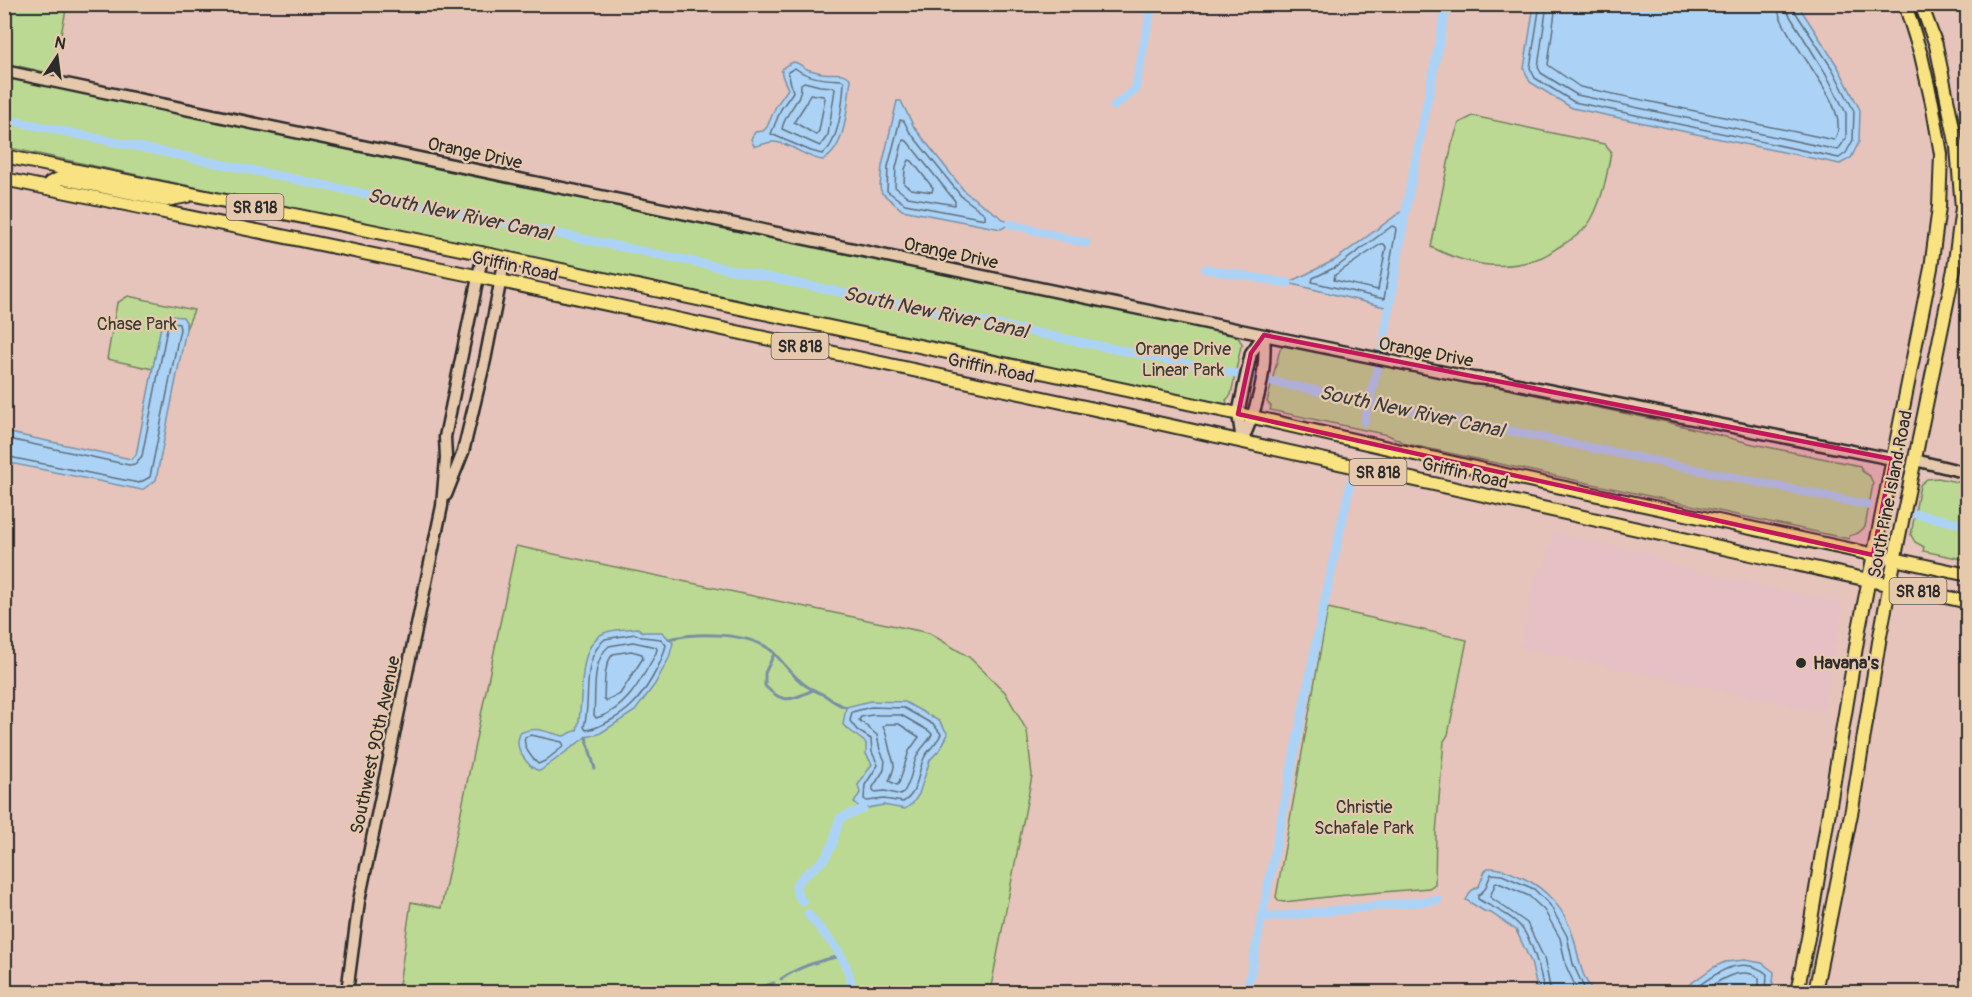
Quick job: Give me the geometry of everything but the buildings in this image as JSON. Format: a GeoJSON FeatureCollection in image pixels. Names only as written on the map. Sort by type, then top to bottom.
{"type":"FeatureCollection","features":[{"type":"Feature","properties":{"kind":"main road","name":"South Pine Island Road"},"geometry":{"type":"LineString","coordinates":[[1797,993],[1868,580],[1932,268],[1938,216],[1941,154],[1921,55],[1905,4]]}},
{"type":"Feature","properties":{"kind":"main road","name":"South Pine Island Road"},"geometry":{"type":"LineString","coordinates":[[1815,993],[1852,809],[1898,541],[1954,269],[1962,208],[1958,147],[1936,45],[1921,4]]}},
{"type":"Feature","properties":{"kind":"main road","name":"Griffin Road"},"geometry":{"type":"LineString","coordinates":[[4,156],[483,253],[1253,417],[1519,478],[1968,576]]}},
{"type":"Feature","properties":{"kind":"main road"},"geometry":{"type":"LineString","coordinates":[[47,188],[50,183],[61,178],[166,200],[194,195]]}},
{"type":"Feature","properties":{"kind":"main road","name":"Griffin Road"},"geometry":{"type":"LineString","coordinates":[[4,179],[500,281],[1242,441],[1968,602]]}},
{"type":"Feature","properties":{"kind":"main road"},"geometry":{"type":"LineString","coordinates":[[1938,216],[1960,218]]}},
{"type":"Feature","properties":{"kind":"street","name":"Orange Drive"},"geometry":{"type":"LineString","coordinates":[[4,70],[1264,336],[1892,459]]}},
{"type":"Feature","properties":{"kind":"street","name":"Southwest 90th Avenue"},"geometry":{"type":"LineString","coordinates":[[347,993],[359,901],[442,506],[446,458],[445,437],[483,253]]}},
{"type":"Feature","properties":{"kind":"street","name":"Southwest 90th Avenue"},"geometry":{"type":"LineString","coordinates":[[442,506],[463,452],[485,360],[505,258]]}},
{"type":"Feature","properties":{"kind":"street"},"geometry":{"type":"LineString","coordinates":[[1242,441],[1238,414],[1251,353],[1264,336]]}},
{"type":"Feature","properties":{"kind":"street"},"geometry":{"type":"LineString","coordinates":[[1242,441],[1253,417],[1266,356],[1264,336]]}},
{"type":"Feature","properties":{"kind":"street"},"geometry":{"type":"LineString","coordinates":[[1915,460],[1968,472]]}},
{"type":"Feature","properties":{"kind":"highlighted area"},"geometry":{"type":"Polygon","coordinates":[[[1264,335],[1892,459],[1873,555],[1238,414],[1251,353],[1264,335]]]}},
{"type":"Feature","properties":{"kind":"shaded area"},"geometry":{"type":"Polygon","coordinates":[[[1552,533],[1646,553],[1675,566],[1711,575],[1844,603],[1823,712],[1520,648],[1537,569],[1544,570],[1552,533]]]}},
{"type":"Feature","properties":{"kind":"green space"},"geometry":{"type":"Polygon","coordinates":[[[5,4],[67,5],[53,74],[5,63],[5,4]]]}},
{"type":"Feature","properties":{"kind":"green space","name":"Orange Drive Linear Park"},"geometry":{"type":"Polygon","coordinates":[[[5,77],[1230,332],[1237,336],[1243,345],[1231,395],[1226,400],[1227,404],[1223,404],[5,147],[5,77]]]}},
{"type":"Feature","properties":{"kind":"green space"},"geometry":{"type":"Polygon","coordinates":[[[1473,116],[1604,144],[1611,152],[1604,186],[1592,218],[1583,230],[1545,256],[1514,265],[1471,262],[1431,247],[1452,144],[1459,123],[1473,116]]]}},
{"type":"Feature","properties":{"kind":"green space","name":"Chase Park"},"geometry":{"type":"Polygon","coordinates":[[[128,296],[194,310],[186,329],[186,322],[163,320],[153,369],[107,359],[117,303],[128,296]]]}},
{"type":"Feature","properties":{"kind":"green space","name":"Orange Drive Linear Park"},"geometry":{"type":"Polygon","coordinates":[[[1292,345],[1667,422],[1753,444],[1860,466],[1862,471],[1870,476],[1873,484],[1865,527],[1849,536],[1849,539],[1407,444],[1388,435],[1270,410],[1271,406],[1267,402],[1280,349],[1283,346],[1292,345]]]}},
{"type":"Feature","properties":{"kind":"green space"},"geometry":{"type":"Polygon","coordinates":[[[1938,478],[1967,484],[1967,560],[1923,551],[1924,547],[1915,542],[1911,535],[1920,485],[1927,479],[1938,478]]]}},
{"type":"Feature","properties":{"kind":"green space"},"geometry":{"type":"Polygon","coordinates":[[[516,546],[929,633],[969,657],[1005,692],[1027,731],[1032,776],[990,992],[398,992],[411,902],[441,908],[516,546]]]}},
{"type":"Feature","properties":{"kind":"green space","name":"Christie Schafale Park"},"geometry":{"type":"Polygon","coordinates":[[[1328,608],[1467,640],[1448,735],[1444,741],[1436,833],[1435,884],[1429,888],[1284,902],[1279,901],[1276,897],[1328,608]]]}},
{"type":"Feature","properties":{"kind":"water"},"geometry":{"type":"Polygon","coordinates":[[[1534,5],[1798,5],[1838,67],[1860,110],[1859,142],[1851,158],[1840,164],[1572,108],[1530,82],[1524,69],[1534,5]]]}},
{"type":"Feature","properties":{"kind":"water"},"geometry":{"type":"Polygon","coordinates":[[[794,62],[813,71],[845,75],[851,80],[847,113],[841,136],[831,154],[823,160],[779,143],[770,142],[754,146],[751,139],[755,132],[763,131],[767,127],[776,106],[788,89],[782,76],[782,69],[794,62]]]}},
{"type":"Feature","properties":{"kind":"water"},"geometry":{"type":"Polygon","coordinates":[[[897,101],[901,101],[914,127],[965,192],[1010,224],[1001,229],[902,210],[882,193],[880,188],[882,166],[897,101]]]}},
{"type":"Feature","properties":{"kind":"water"},"geometry":{"type":"Polygon","coordinates":[[[1406,208],[1389,308],[1288,283],[1335,260],[1406,208]]]}},
{"type":"Feature","properties":{"kind":"water"},"geometry":{"type":"Polygon","coordinates":[[[170,316],[183,317],[186,329],[156,480],[142,490],[5,462],[5,432],[131,459],[136,455],[160,331],[163,320],[170,316]]]}},
{"type":"Feature","properties":{"kind":"water"},"geometry":{"type":"Polygon","coordinates":[[[638,628],[643,632],[662,632],[673,643],[669,658],[655,684],[635,711],[599,734],[586,737],[540,771],[536,770],[525,760],[520,751],[518,742],[520,733],[537,730],[564,736],[577,730],[584,664],[594,641],[606,632],[638,628]]]}},
{"type":"Feature","properties":{"kind":"water"},"geometry":{"type":"Polygon","coordinates":[[[870,701],[905,702],[939,721],[948,734],[941,748],[930,760],[919,794],[905,809],[883,805],[863,809],[854,803],[860,793],[858,785],[872,764],[866,754],[866,743],[843,725],[846,707],[870,701]]]}},
{"type":"Feature","properties":{"kind":"water"},"geometry":{"type":"Polygon","coordinates":[[[1488,868],[1501,869],[1531,882],[1554,901],[1570,927],[1583,973],[1594,992],[1538,992],[1531,962],[1516,930],[1466,900],[1471,891],[1479,886],[1488,868]]]}},
{"type":"Feature","properties":{"kind":"water"},"geometry":{"type":"Polygon","coordinates":[[[1745,960],[1762,963],[1774,972],[1772,992],[1679,992],[1714,967],[1725,962],[1745,960]]]}},
{"type":"Feature","properties":{"kind":"waterway"},"geometry":{"type":"LineString","coordinates":[[1114,106],[1135,90],[1152,4]]}},
{"type":"Feature","properties":{"kind":"waterway"},"geometry":{"type":"LineString","coordinates":[[1364,422],[1383,346],[1406,208],[1447,4]]}},
{"type":"Feature","properties":{"kind":"waterway","name":"South New River Canal"},"geometry":{"type":"LineString","coordinates":[[4,119],[1868,505]]}},
{"type":"Feature","properties":{"kind":"waterway"},"geometry":{"type":"LineString","coordinates":[[1010,224],[1086,243]]}},
{"type":"Feature","properties":{"kind":"waterway"},"geometry":{"type":"LineString","coordinates":[[1205,269],[1288,283]]}},
{"type":"Feature","properties":{"kind":"waterway"},"geometry":{"type":"LineString","coordinates":[[1247,992],[1324,604],[1351,481]]}},
{"type":"Feature","properties":{"kind":"waterway","name":"South New River Canal"},"geometry":{"type":"LineString","coordinates":[[1915,514],[1968,525]]}},
{"type":"Feature","properties":{"kind":"waterway"},"geometry":{"type":"LineString","coordinates":[[669,639],[694,635],[723,635],[763,645],[773,652],[805,685],[846,707]]}},
{"type":"Feature","properties":{"kind":"waterway"},"geometry":{"type":"LineString","coordinates":[[774,654],[765,673],[765,686],[777,696],[788,699],[813,690]]}},
{"type":"Feature","properties":{"kind":"waterway"},"geometry":{"type":"LineString","coordinates":[[586,737],[595,769]]}},
{"type":"Feature","properties":{"kind":"waterway"},"geometry":{"type":"LineString","coordinates":[[803,902],[797,894],[796,885],[827,854],[840,818],[863,809]]}},
{"type":"Feature","properties":{"kind":"waterway"},"geometry":{"type":"LineString","coordinates":[[1261,918],[1438,900]]}},
{"type":"Feature","properties":{"kind":"waterway"},"geometry":{"type":"LineString","coordinates":[[808,914],[843,958],[852,992]]}},
{"type":"Feature","properties":{"kind":"waterway"},"geometry":{"type":"LineString","coordinates":[[781,979],[810,964],[842,956]]}},
{"type":"Feature","properties":{"kind":"waterway"},"geometry":{"type":"LineString","coordinates":[[744,992],[774,983]]}},
{"type":"Feature","properties":{"kind":"place","name":"Havana's"},"geometry":{"type":"Point","coordinates":[1801,663]}}]}
